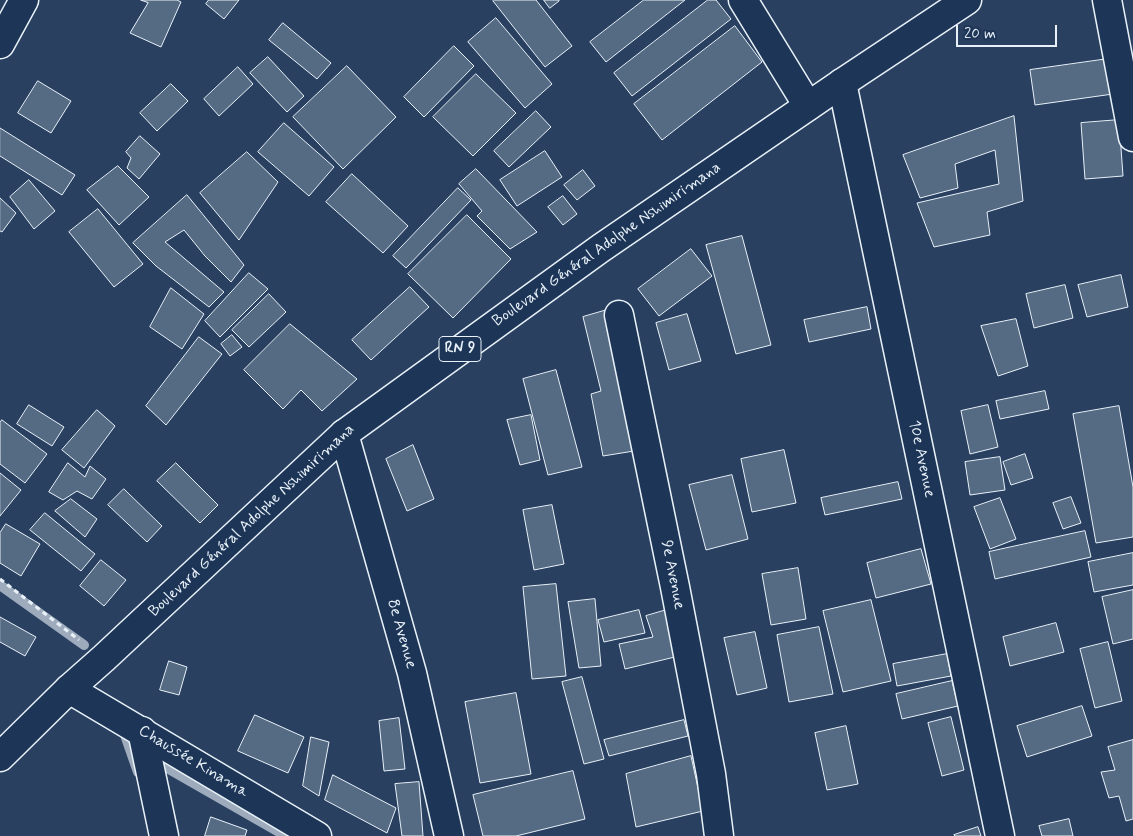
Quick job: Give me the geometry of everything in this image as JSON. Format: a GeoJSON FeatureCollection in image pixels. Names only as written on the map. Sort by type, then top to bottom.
{"type":"FeatureCollection","features":[{"type":"Feature","properties":{"kind":"street"},"geometry":{"type":"LineString","coordinates":[[0,44],[24,0]]}},
{"type":"Feature","properties":{"kind":"street"},"geometry":{"type":"LineString","coordinates":[[742,0],[808,106]]}},
{"type":"Feature","properties":{"kind":"street","name":"Boulevard Général Adolphe Nshimirimana"},"geometry":{"type":"LineString","coordinates":[[0,757],[69,688],[104,658],[344,434],[601,248],[967,0]]}},
{"type":"Feature","properties":{"kind":"street"},"geometry":{"type":"LineString","coordinates":[[1107,0],[1133,137]]}},
{"type":"Feature","properties":{"kind":"street","name":"10e Avenue"},"geometry":{"type":"LineString","coordinates":[[842,83],[1000,836]]}},
{"type":"Feature","properties":{"kind":"street","name":"9e Avenue"},"geometry":{"type":"LineString","coordinates":[[619,315],[711,774],[719,836]]}},
{"type":"Feature","properties":{"kind":"street","name":"8e Avenue"},"geometry":{"type":"LineString","coordinates":[[344,434],[412,673],[449,836]]}},
{"type":"Feature","properties":{"kind":"street","name":"Chaussée Kinama"},"geometry":{"type":"LineString","coordinates":[[69,688],[316,836]]}},
{"type":"Feature","properties":{"kind":"street"},"geometry":{"type":"LineString","coordinates":[[142,731],[164,836]]}},
{"type":"Feature","properties":{"kind":"path"},"geometry":{"type":"LineString","coordinates":[[0,579],[104,658]]}},
{"type":"Feature","properties":{"kind":"building"},"geometry":{"type":"Polygon","coordinates":[[[141,0],[177,0],[181,2],[161,47],[130,33],[148,3],[141,0]]]}},
{"type":"Feature","properties":{"kind":"building"},"geometry":{"type":"Polygon","coordinates":[[[209,0],[239,0],[224,19],[206,4],[209,0]]]}},
{"type":"Feature","properties":{"kind":"building"},"geometry":{"type":"Polygon","coordinates":[[[494,0],[536,0],[572,46],[545,67],[494,0]]]}},
{"type":"Feature","properties":{"kind":"building"},"geometry":{"type":"Polygon","coordinates":[[[544,0],[559,0],[559,1],[550,8],[544,0]]]}},
{"type":"Feature","properties":{"kind":"building"},"geometry":{"type":"Polygon","coordinates":[[[644,0],[685,0],[606,62],[590,42],[644,0]]]}},
{"type":"Feature","properties":{"kind":"building"},"geometry":{"type":"Polygon","coordinates":[[[708,0],[716,0],[731,19],[632,96],[614,73],[708,0]]]}},
{"type":"Feature","properties":{"kind":"building"},"geometry":{"type":"Polygon","coordinates":[[[496,18],[552,84],[525,108],[468,42],[496,18]]]}},
{"type":"Feature","properties":{"kind":"building"},"geometry":{"type":"Polygon","coordinates":[[[283,23],[331,63],[317,79],[269,40],[283,23]]]}},
{"type":"Feature","properties":{"kind":"building"},"geometry":{"type":"Polygon","coordinates":[[[735,26],[762,62],[662,140],[634,104],[735,26]]]}},
{"type":"Feature","properties":{"kind":"building"},"geometry":{"type":"Polygon","coordinates":[[[454,46],[474,66],[424,117],[404,97],[454,46]]]}},
{"type":"Feature","properties":{"kind":"building"},"geometry":{"type":"Polygon","coordinates":[[[268,57],[304,96],[287,112],[250,73],[268,57]]]}},
{"type":"Feature","properties":{"kind":"building"},"geometry":{"type":"Polygon","coordinates":[[[1108,59],[1113,94],[1035,105],[1030,70],[1108,59]]]}},
{"type":"Feature","properties":{"kind":"building"},"geometry":{"type":"Polygon","coordinates":[[[347,66],[396,117],[343,169],[293,117],[347,66]]]}},
{"type":"Feature","properties":{"kind":"building"},"geometry":{"type":"Polygon","coordinates":[[[238,67],[253,84],[219,116],[204,99],[238,67]]]}},
{"type":"Feature","properties":{"kind":"building"},"geometry":{"type":"Polygon","coordinates":[[[476,74],[516,113],[473,156],[433,117],[476,74]]]}},
{"type":"Feature","properties":{"kind":"building"},"geometry":{"type":"Polygon","coordinates":[[[38,81],[71,101],[51,133],[18,113],[38,81]]]}},
{"type":"Feature","properties":{"kind":"building"},"geometry":{"type":"Polygon","coordinates":[[[171,84],[188,101],[157,131],[140,113],[171,84]]]}},
{"type":"Feature","properties":{"kind":"building"},"geometry":{"type":"Polygon","coordinates":[[[536,111],[551,127],[509,167],[494,151],[536,111]]]}},
{"type":"Feature","properties":{"kind":"building"},"geometry":{"type":"Polygon","coordinates":[[[1014,116],[1023,201],[987,212],[990,235],[934,247],[917,203],[999,184],[995,150],[955,164],[958,188],[920,198],[903,155],[1014,116]]]}},
{"type":"Feature","properties":{"kind":"building"},"geometry":{"type":"Polygon","coordinates":[[[1119,120],[1123,176],[1085,179],[1081,123],[1119,120]]]}},
{"type":"Feature","properties":{"kind":"building"},"geometry":{"type":"Polygon","coordinates":[[[284,123],[334,167],[309,196],[258,152],[284,123]]]}},
{"type":"Feature","properties":{"kind":"building"},"geometry":{"type":"Polygon","coordinates":[[[0,128],[75,175],[62,195],[0,156],[0,128]]]}},
{"type":"Feature","properties":{"kind":"building"},"geometry":{"type":"Polygon","coordinates":[[[140,136],[160,154],[139,179],[127,168],[131,158],[126,152],[140,136]]]}},
{"type":"Feature","properties":{"kind":"building"},"geometry":{"type":"Polygon","coordinates":[[[545,151],[562,177],[517,206],[500,180],[545,151]]]}},
{"type":"Feature","properties":{"kind":"building"},"geometry":{"type":"Polygon","coordinates":[[[247,152],[278,182],[239,240],[200,193],[247,152]]]}},
{"type":"Feature","properties":{"kind":"building"},"geometry":{"type":"Polygon","coordinates":[[[118,166],[149,197],[119,225],[87,190],[118,166]]]}},
{"type":"Feature","properties":{"kind":"building"},"geometry":{"type":"Polygon","coordinates":[[[476,169],[537,232],[510,249],[477,216],[482,211],[459,184],[476,169]]]}},
{"type":"Feature","properties":{"kind":"building"},"geometry":{"type":"Polygon","coordinates":[[[583,170],[595,186],[577,200],[564,185],[583,170]]]}},
{"type":"Feature","properties":{"kind":"building"},"geometry":{"type":"Polygon","coordinates":[[[352,174],[408,226],[383,253],[326,202],[352,174]]]}},
{"type":"Feature","properties":{"kind":"building"},"geometry":{"type":"Polygon","coordinates":[[[29,180],[55,211],[34,229],[10,197],[29,180]]]}},
{"type":"Feature","properties":{"kind":"building"},"geometry":{"type":"Polygon","coordinates":[[[458,188],[471,200],[406,268],[393,256],[458,188]]]}},
{"type":"Feature","properties":{"kind":"building"},"geometry":{"type":"Polygon","coordinates":[[[187,195],[244,265],[231,282],[205,256],[184,230],[165,242],[224,292],[209,307],[156,266],[133,243],[187,195]]]}},
{"type":"Feature","properties":{"kind":"building"},"geometry":{"type":"Polygon","coordinates":[[[563,196],[577,214],[563,225],[548,207],[563,196]]]}},
{"type":"Feature","properties":{"kind":"building"},"geometry":{"type":"Polygon","coordinates":[[[0,198],[16,213],[2,232],[0,231],[0,198]]]}},
{"type":"Feature","properties":{"kind":"building"},"geometry":{"type":"Polygon","coordinates":[[[98,209],[143,264],[114,287],[69,232],[98,209]]]}},
{"type":"Feature","properties":{"kind":"building"},"geometry":{"type":"Polygon","coordinates":[[[467,215],[511,259],[453,318],[408,274],[467,215]]]}},
{"type":"Feature","properties":{"kind":"building"},"geometry":{"type":"Polygon","coordinates":[[[742,236],[771,345],[736,354],[706,245],[742,236]]]}},
{"type":"Feature","properties":{"kind":"building"},"geometry":{"type":"Polygon","coordinates":[[[691,249],[712,276],[659,316],[638,289],[691,249]]]}},
{"type":"Feature","properties":{"kind":"building"},"geometry":{"type":"Polygon","coordinates":[[[249,273],[268,289],[220,337],[205,321],[249,273]]]}},
{"type":"Feature","properties":{"kind":"building"},"geometry":{"type":"Polygon","coordinates":[[[1121,275],[1128,307],[1087,317],[1078,285],[1121,275]]]}},
{"type":"Feature","properties":{"kind":"building"},"geometry":{"type":"Polygon","coordinates":[[[1065,285],[1073,318],[1034,328],[1026,294],[1065,285]]]}},
{"type":"Feature","properties":{"kind":"building"},"geometry":{"type":"Polygon","coordinates":[[[410,287],[429,307],[371,360],[352,340],[410,287]]]}},
{"type":"Feature","properties":{"kind":"building"},"geometry":{"type":"Polygon","coordinates":[[[171,288],[204,314],[182,349],[150,327],[171,288]]]}},
{"type":"Feature","properties":{"kind":"building"},"geometry":{"type":"Polygon","coordinates":[[[269,294],[286,312],[249,347],[232,330],[269,294]]]}},
{"type":"Feature","properties":{"kind":"building"},"geometry":{"type":"Polygon","coordinates":[[[867,307],[871,329],[809,342],[804,320],[867,307]]]}},
{"type":"Feature","properties":{"kind":"building"},"geometry":{"type":"Polygon","coordinates":[[[607,310],[634,451],[603,456],[591,394],[601,391],[583,317],[607,310]]]}},
{"type":"Feature","properties":{"kind":"building"},"geometry":{"type":"Polygon","coordinates":[[[687,314],[701,361],[669,370],[656,323],[687,314]]]}},
{"type":"Feature","properties":{"kind":"building"},"geometry":{"type":"Polygon","coordinates":[[[1016,319],[1028,366],[998,376],[981,326],[1016,319]]]}},
{"type":"Feature","properties":{"kind":"building"},"geometry":{"type":"Polygon","coordinates":[[[290,324],[357,379],[322,411],[301,390],[283,409],[244,370],[290,324]]]}},
{"type":"Feature","properties":{"kind":"building"},"geometry":{"type":"Polygon","coordinates":[[[232,335],[242,347],[230,356],[221,344],[232,335]]]}},
{"type":"Feature","properties":{"kind":"building"},"geometry":{"type":"Polygon","coordinates":[[[199,337],[222,354],[166,425],[146,406],[199,337]]]}},
{"type":"Feature","properties":{"kind":"building"},"geometry":{"type":"Polygon","coordinates":[[[556,370],[582,467],[548,475],[523,379],[556,370]]]}},
{"type":"Feature","properties":{"kind":"building"},"geometry":{"type":"Polygon","coordinates":[[[1045,391],[1049,409],[1000,419],[996,401],[1045,391]]]}},
{"type":"Feature","properties":{"kind":"building"},"geometry":{"type":"Polygon","coordinates":[[[29,405],[64,427],[52,446],[17,424],[29,405]]]}},
{"type":"Feature","properties":{"kind":"building"},"geometry":{"type":"Polygon","coordinates":[[[988,405],[998,447],[970,454],[961,411],[988,405]]]}},
{"type":"Feature","properties":{"kind":"building"},"geometry":{"type":"Polygon","coordinates":[[[1119,406],[1133,487],[1133,537],[1096,543],[1073,414],[1119,406]]]}},
{"type":"Feature","properties":{"kind":"building"},"geometry":{"type":"Polygon","coordinates":[[[97,410],[115,426],[84,468],[62,450],[97,410]]]}},
{"type":"Feature","properties":{"kind":"building"},"geometry":{"type":"Polygon","coordinates":[[[531,415],[540,460],[520,465],[507,420],[531,415]]]}},
{"type":"Feature","properties":{"kind":"building"},"geometry":{"type":"Polygon","coordinates":[[[2,420],[47,454],[25,483],[0,464],[0,423],[2,420]]]}},
{"type":"Feature","properties":{"kind":"building"},"geometry":{"type":"Polygon","coordinates":[[[413,445],[434,499],[407,511],[386,459],[413,445]]]}},
{"type":"Feature","properties":{"kind":"building"},"geometry":{"type":"Polygon","coordinates":[[[784,450],[796,503],[752,512],[741,459],[784,450]]]}},
{"type":"Feature","properties":{"kind":"building"},"geometry":{"type":"Polygon","coordinates":[[[1025,454],[1033,478],[1011,485],[1003,462],[1025,454]]]}},
{"type":"Feature","properties":{"kind":"building"},"geometry":{"type":"Polygon","coordinates":[[[1000,457],[1005,490],[970,495],[965,462],[1000,457]]]}},
{"type":"Feature","properties":{"kind":"building"},"geometry":{"type":"Polygon","coordinates":[[[68,463],[85,477],[90,466],[106,479],[92,499],[77,491],[63,500],[49,492],[68,463]]]}},
{"type":"Feature","properties":{"kind":"building"},"geometry":{"type":"Polygon","coordinates":[[[176,463],[218,505],[200,523],[157,481],[176,463]]]}},
{"type":"Feature","properties":{"kind":"building"},"geometry":{"type":"Polygon","coordinates":[[[0,473],[21,490],[0,516],[0,473]]]}},
{"type":"Feature","properties":{"kind":"building"},"geometry":{"type":"Polygon","coordinates":[[[732,475],[748,539],[706,550],[689,485],[732,475]]]}},
{"type":"Feature","properties":{"kind":"building"},"geometry":{"type":"Polygon","coordinates":[[[898,482],[902,499],[825,515],[821,498],[898,482]]]}},
{"type":"Feature","properties":{"kind":"building"},"geometry":{"type":"Polygon","coordinates":[[[124,489],[162,526],[147,542],[108,505],[124,489]]]}},
{"type":"Feature","properties":{"kind":"building"},"geometry":{"type":"Polygon","coordinates":[[[1071,497],[1081,523],[1063,529],[1053,503],[1071,497]]]}},
{"type":"Feature","properties":{"kind":"building"},"geometry":{"type":"Polygon","coordinates":[[[1000,498],[1016,539],[990,549],[974,507],[1000,498]]]}},
{"type":"Feature","properties":{"kind":"building"},"geometry":{"type":"Polygon","coordinates":[[[71,499],[97,519],[85,537],[55,511],[71,499]]]}},
{"type":"Feature","properties":{"kind":"building"},"geometry":{"type":"Polygon","coordinates":[[[552,505],[564,564],[534,570],[523,510],[552,505]]]}},
{"type":"Feature","properties":{"kind":"building"},"geometry":{"type":"Polygon","coordinates":[[[45,513],[95,554],[81,571],[30,530],[45,513]]]}},
{"type":"Feature","properties":{"kind":"building"},"geometry":{"type":"Polygon","coordinates":[[[6,524],[40,544],[21,576],[0,563],[0,533],[6,524]]]}},
{"type":"Feature","properties":{"kind":"building"},"geometry":{"type":"Polygon","coordinates":[[[1085,531],[1091,557],[995,579],[989,552],[1085,531]]]}},
{"type":"Feature","properties":{"kind":"building"},"geometry":{"type":"Polygon","coordinates":[[[921,549],[931,584],[876,598],[867,563],[921,549]]]}},
{"type":"Feature","properties":{"kind":"building"},"geometry":{"type":"Polygon","coordinates":[[[1133,553],[1133,585],[1094,592],[1088,562],[1133,553]]]}},
{"type":"Feature","properties":{"kind":"building"},"geometry":{"type":"Polygon","coordinates":[[[101,560],[126,580],[104,606],[80,586],[101,560]]]}},
{"type":"Feature","properties":{"kind":"building"},"geometry":{"type":"Polygon","coordinates":[[[798,568],[806,619],[771,625],[762,574],[798,568]]]}},
{"type":"Feature","properties":{"kind":"building"},"geometry":{"type":"Polygon","coordinates":[[[556,584],[566,676],[532,679],[523,587],[556,584]]]}},
{"type":"Feature","properties":{"kind":"building"},"geometry":{"type":"Polygon","coordinates":[[[1133,590],[1133,639],[1113,644],[1102,597],[1133,590]]]}},
{"type":"Feature","properties":{"kind":"building"},"geometry":{"type":"Polygon","coordinates":[[[595,599],[601,666],[579,668],[568,602],[595,599]]]}},
{"type":"Feature","properties":{"kind":"building"},"geometry":{"type":"Polygon","coordinates":[[[871,600],[891,681],[843,692],[823,611],[871,600]]]}},
{"type":"Feature","properties":{"kind":"building"},"geometry":{"type":"Polygon","coordinates":[[[670,609],[679,656],[625,669],[619,644],[653,637],[646,616],[670,609]]]}},
{"type":"Feature","properties":{"kind":"building"},"geometry":{"type":"Polygon","coordinates":[[[639,610],[645,633],[604,642],[598,620],[639,610]]]}},
{"type":"Feature","properties":{"kind":"building"},"geometry":{"type":"Polygon","coordinates":[[[0,617],[36,637],[25,656],[0,642],[0,617]]]}},
{"type":"Feature","properties":{"kind":"building"},"geometry":{"type":"Polygon","coordinates":[[[1056,623],[1064,652],[1010,666],[1003,637],[1056,623]]]}},
{"type":"Feature","properties":{"kind":"building"},"geometry":{"type":"Polygon","coordinates":[[[819,627],[833,694],[789,702],[777,635],[819,627]]]}},
{"type":"Feature","properties":{"kind":"building"},"geometry":{"type":"Polygon","coordinates":[[[755,632],[767,688],[737,695],[724,638],[755,632]]]}},
{"type":"Feature","properties":{"kind":"building"},"geometry":{"type":"Polygon","coordinates":[[[1108,642],[1122,701],[1095,708],[1080,649],[1108,642]]]}},
{"type":"Feature","properties":{"kind":"building"},"geometry":{"type":"Polygon","coordinates":[[[947,654],[951,676],[897,686],[893,664],[947,654]]]}},
{"type":"Feature","properties":{"kind":"building"},"geometry":{"type":"Polygon","coordinates":[[[169,661],[187,667],[179,695],[160,690],[169,661]]]}},
{"type":"Feature","properties":{"kind":"building"},"geometry":{"type":"Polygon","coordinates":[[[582,677],[604,759],[584,764],[562,682],[582,677]]]}},
{"type":"Feature","properties":{"kind":"building"},"geometry":{"type":"Polygon","coordinates":[[[952,681],[958,706],[902,719],[896,694],[952,681]]]}},
{"type":"Feature","properties":{"kind":"building"},"geometry":{"type":"Polygon","coordinates":[[[516,693],[531,774],[480,783],[465,702],[516,693]]]}},
{"type":"Feature","properties":{"kind":"building"},"geometry":{"type":"Polygon","coordinates":[[[1082,706],[1092,736],[1027,757],[1017,726],[1082,706]]]}},
{"type":"Feature","properties":{"kind":"building"},"geometry":{"type":"Polygon","coordinates":[[[255,715],[304,737],[288,773],[238,751],[255,715]]]}},
{"type":"Feature","properties":{"kind":"building"},"geometry":{"type":"Polygon","coordinates":[[[951,717],[964,770],[942,776],[928,723],[951,717]]]}},
{"type":"Feature","properties":{"kind":"building"},"geometry":{"type":"Polygon","coordinates":[[[399,718],[405,769],[384,771],[379,721],[399,718]]]}},
{"type":"Feature","properties":{"kind":"building"},"geometry":{"type":"Polygon","coordinates":[[[684,720],[688,736],[609,756],[604,740],[684,720]]]}},
{"type":"Feature","properties":{"kind":"building"},"geometry":{"type":"Polygon","coordinates":[[[846,726],[858,784],[827,790],[815,733],[846,726]]]}},
{"type":"Feature","properties":{"kind":"building"},"geometry":{"type":"Polygon","coordinates":[[[311,737],[329,742],[319,796],[303,786],[311,737]]]}},
{"type":"Feature","properties":{"kind":"building"},"geometry":{"type":"Polygon","coordinates":[[[1133,740],[1133,819],[1126,821],[1119,796],[1109,798],[1101,772],[1115,770],[1108,747],[1133,740]]]}},
{"type":"Feature","properties":{"kind":"building"},"geometry":{"type":"Polygon","coordinates":[[[691,756],[703,811],[636,827],[626,774],[691,756]]]}},
{"type":"Feature","properties":{"kind":"building"},"geometry":{"type":"Polygon","coordinates":[[[573,771],[585,819],[516,836],[483,836],[473,795],[573,771]]]}},
{"type":"Feature","properties":{"kind":"building"},"geometry":{"type":"Polygon","coordinates":[[[333,775],[396,808],[387,833],[325,800],[333,775]]]}},
{"type":"Feature","properties":{"kind":"building"},"geometry":{"type":"Polygon","coordinates":[[[419,782],[423,836],[402,836],[395,784],[419,782]]]}},
{"type":"Feature","properties":{"kind":"building"},"geometry":{"type":"Polygon","coordinates":[[[211,817],[247,830],[245,836],[205,836],[211,817]]]}},
{"type":"Feature","properties":{"kind":"building"},"geometry":{"type":"Polygon","coordinates":[[[1069,819],[1073,836],[1042,836],[1039,826],[1069,819]]]}},
{"type":"Feature","properties":{"kind":"building"},"geometry":{"type":"Polygon","coordinates":[[[978,827],[981,836],[954,835],[978,827]]]}},
{"type":"Feature","properties":{"kind":"waterway"},"geometry":{"type":"LineString","coordinates":[[0,585],[84,645]]}},
{"type":"Feature","properties":{"kind":"waterway"},"geometry":{"type":"LineString","coordinates":[[128,736],[124,732],[138,772]]}},
{"type":"Feature","properties":{"kind":"waterway"},"geometry":{"type":"LineString","coordinates":[[153,760],[286,836]]}}]}
